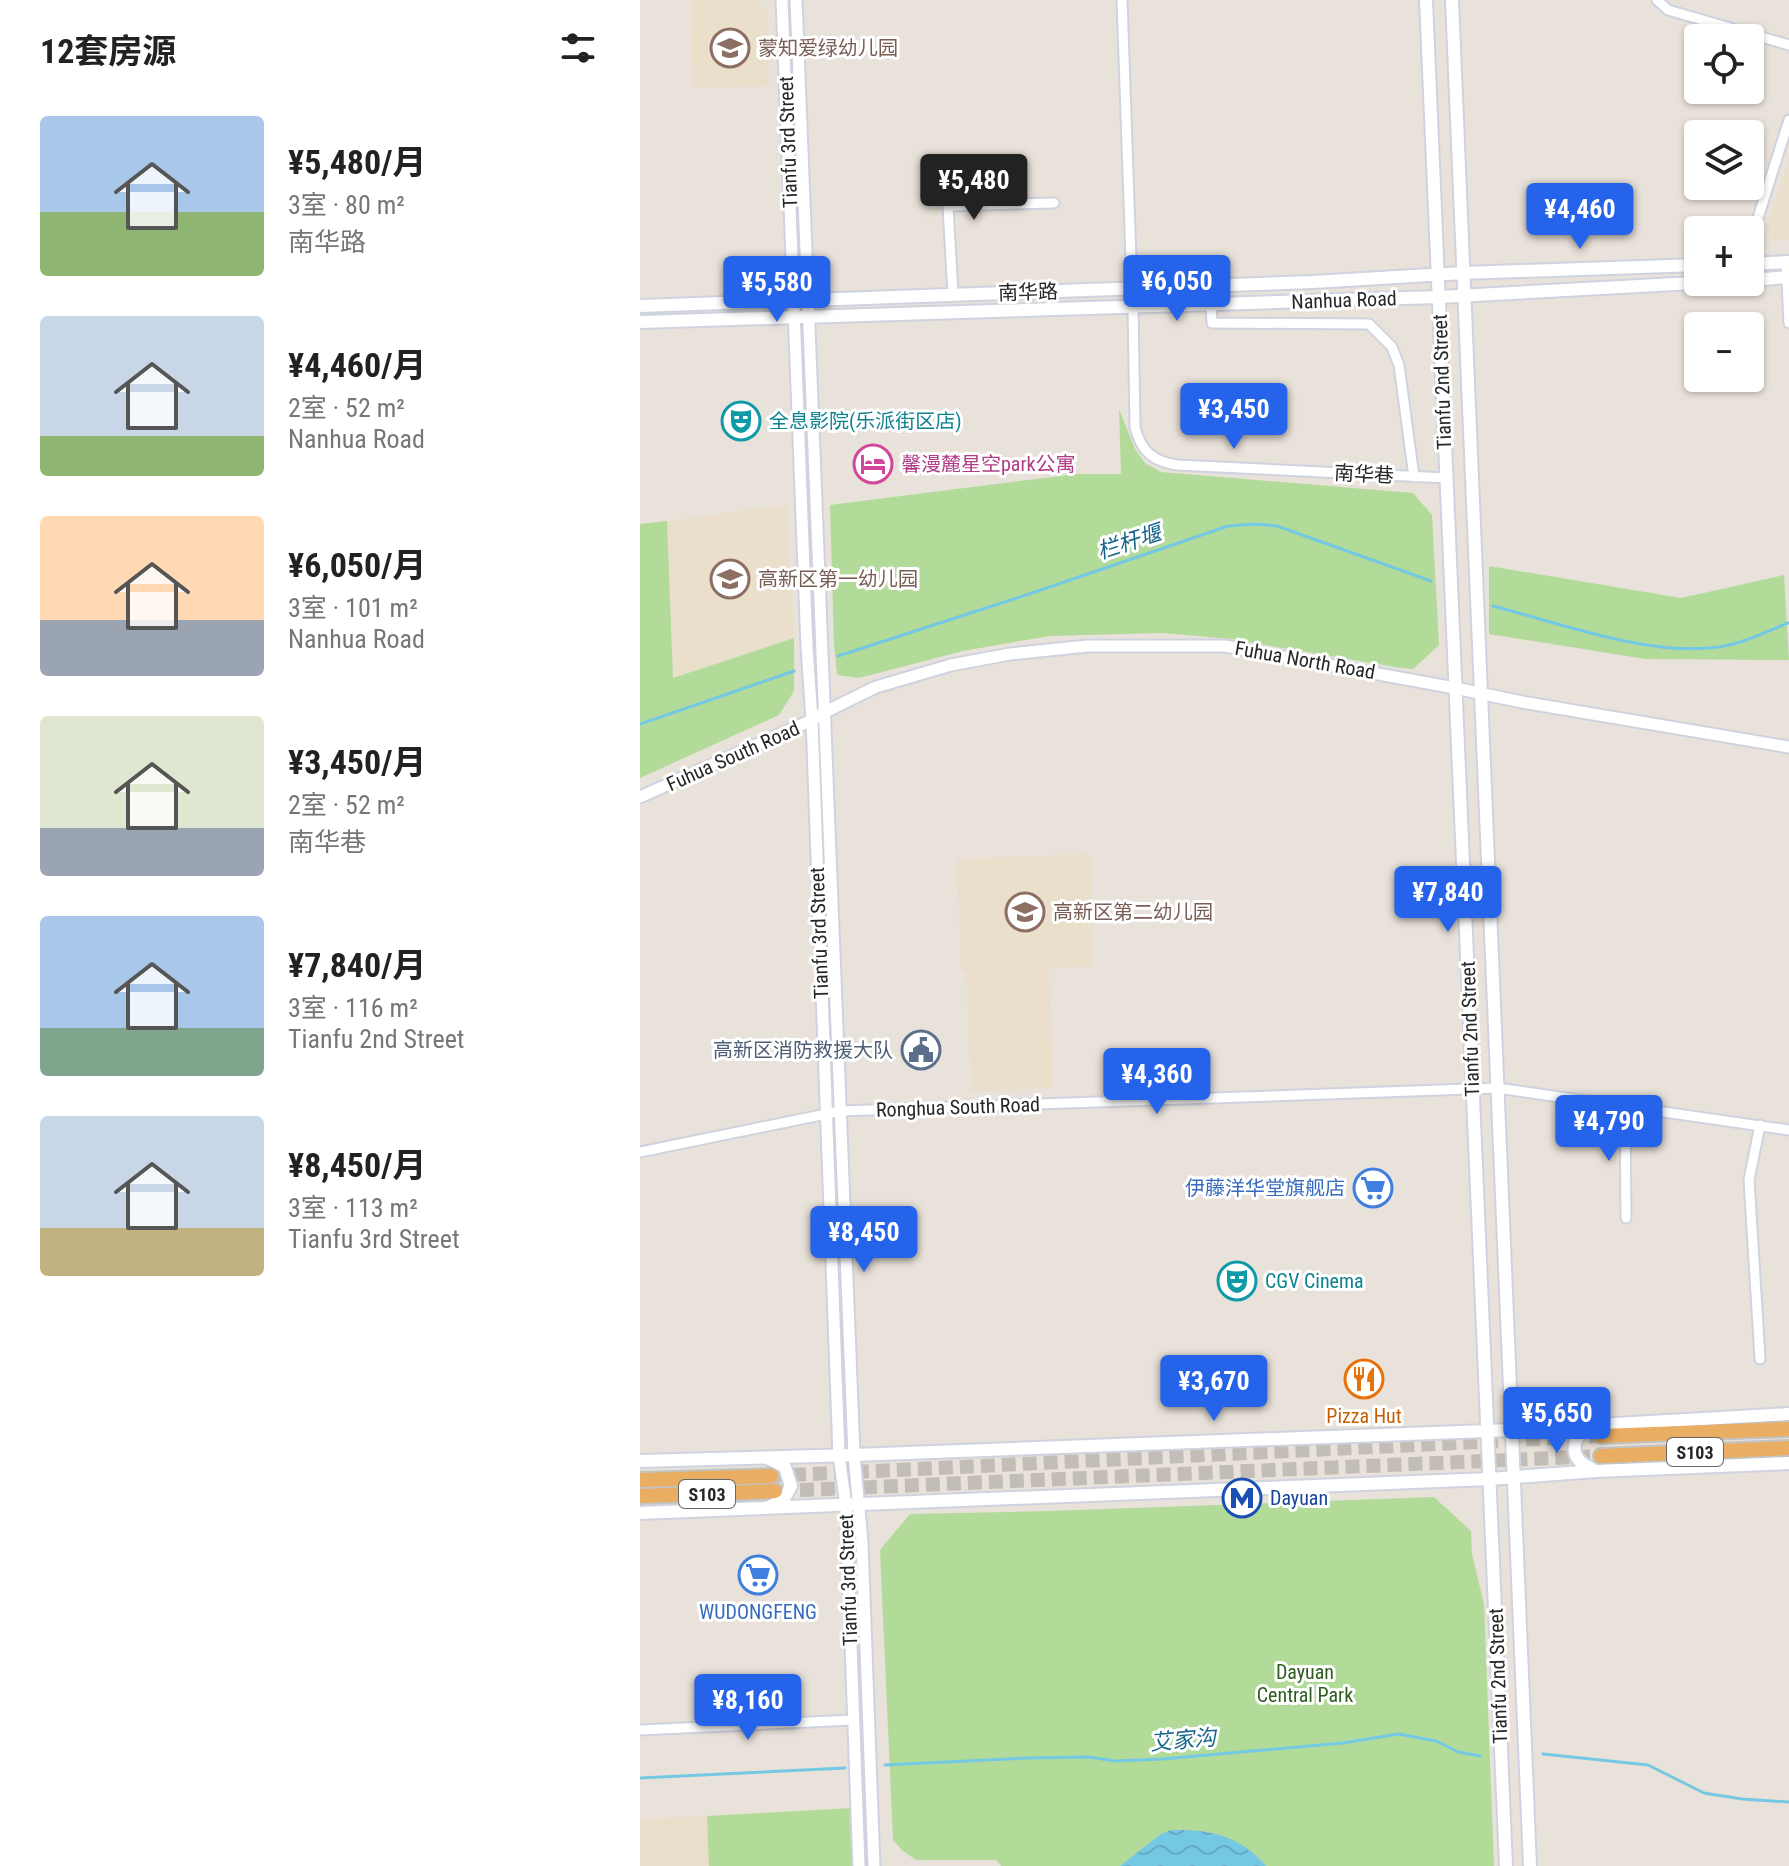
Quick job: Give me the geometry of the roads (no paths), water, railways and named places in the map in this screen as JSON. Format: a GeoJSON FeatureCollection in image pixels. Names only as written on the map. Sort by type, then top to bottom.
{"type":"FeatureCollection","features":[{"type":"Feature","properties":{"kind":"highway","name":"S103"},"geometry":{"type":"LineString","coordinates":[[1601,1436],[1789,1429]]}},
{"type":"Feature","properties":{"kind":"highway","name":"S103"},"geometry":{"type":"LineString","coordinates":[[1601,1456],[1789,1448]]}},
{"type":"Feature","properties":{"kind":"highway","name":"S103"},"geometry":{"type":"LineString","coordinates":[[640,1480],[771,1476]]}},
{"type":"Feature","properties":{"kind":"highway","name":"S103"},"geometry":{"type":"LineString","coordinates":[[640,1496],[775,1491]]}},
{"type":"Feature","properties":{"kind":"main road","name":"Tianfu 2nd Street"},"geometry":{"type":"LineString","coordinates":[[1426,0],[1506,1866]]}},
{"type":"Feature","properties":{"kind":"main road","name":"Tianfu 2nd Street"},"geometry":{"type":"LineString","coordinates":[[1452,0],[1530,1866]]}},
{"type":"Feature","properties":{"kind":"main road"},"geometry":{"type":"LineString","coordinates":[[1764,263],[1788,262]]}},
{"type":"Feature","properties":{"kind":"main road"},"geometry":{"type":"LineString","coordinates":[[1463,273],[1684,265]]}},
{"type":"Feature","properties":{"kind":"main road","name":"南华路"},"geometry":{"type":"LineString","coordinates":[[640,306],[1313,282],[1463,273]]}},
{"type":"Feature","properties":{"kind":"main road"},"geometry":{"type":"LineString","coordinates":[[1764,279],[1788,277]]}},
{"type":"Feature","properties":{"kind":"main road","name":"Nanhua Road"},"geometry":{"type":"LineString","coordinates":[[640,322],[1439,297],[1684,284]]}},
{"type":"Feature","properties":{"kind":"main road"},"geometry":{"type":"LineString","coordinates":[[640,1461],[1512,1430],[1789,1414]]}},
{"type":"Feature","properties":{"kind":"main road"},"geometry":{"type":"LineString","coordinates":[[1587,1425],[1579,1432],[1575,1454],[1580,1464],[1596,1471]]}},
{"type":"Feature","properties":{"kind":"main road"},"geometry":{"type":"LineString","coordinates":[[765,1457],[785,1467],[791,1486],[784,1499],[765,1509]]}},
{"type":"Feature","properties":{"kind":"main road"},"geometry":{"type":"LineString","coordinates":[[640,1513],[1489,1479],[1789,1463]]}},
{"type":"Feature","properties":{"kind":"street","name":"Tianfu 3rd Street"},"geometry":{"type":"LineString","coordinates":[[782,0],[839,1455],[862,1542],[874,1866]]}},
{"type":"Feature","properties":{"kind":"street","name":"Tianfu 3rd Street"},"geometry":{"type":"LineString","coordinates":[[796,0],[854,1455],[853,1720],[859,1866]]}},
{"type":"Feature","properties":{"kind":"street"},"geometry":{"type":"LineString","coordinates":[[1122,0],[1132,288]]}},
{"type":"Feature","properties":{"kind":"street"},"geometry":{"type":"LineString","coordinates":[[1657,0],[1668,10],[1789,45]]}},
{"type":"Feature","properties":{"kind":"street"},"geometry":{"type":"LineString","coordinates":[[1759,216],[1789,120]]}},
{"type":"Feature","properties":{"kind":"street"},"geometry":{"type":"LineString","coordinates":[[953,294],[948,206],[1054,203]]}},
{"type":"Feature","properties":{"kind":"street"},"geometry":{"type":"LineString","coordinates":[[1788,262],[1789,323]]}},
{"type":"Feature","properties":{"kind":"street"},"geometry":{"type":"LineString","coordinates":[[1211,304],[1212,323],[1369,324],[1392,347],[1399,365],[1414,477]]}},
{"type":"Feature","properties":{"kind":"street","name":"南华巷"},"geometry":{"type":"LineString","coordinates":[[1133,306],[1135,427],[1143,448],[1158,461],[1178,465],[1447,478]]}},
{"type":"Feature","properties":{"kind":"street","name":"Fuhua North Road"},"geometry":{"type":"LineString","coordinates":[[825,712],[876,687],[951,665],[1010,654],[1087,646],[1225,646],[1522,702],[1789,747]]}},
{"type":"Feature","properties":{"kind":"street","name":"Fuhua South Road"},"geometry":{"type":"LineString","coordinates":[[640,797],[825,712]]}},
{"type":"Feature","properties":{"kind":"street","name":"Ronghua South Road"},"geometry":{"type":"LineString","coordinates":[[640,1152],[841,1111],[1497,1088],[1789,1130]]}},
{"type":"Feature","properties":{"kind":"street"},"geometry":{"type":"LineString","coordinates":[[1625,1106],[1626,1218]]}},
{"type":"Feature","properties":{"kind":"street"},"geometry":{"type":"LineString","coordinates":[[1760,1125],[1749,1180],[1760,1359]]}},
{"type":"Feature","properties":{"kind":"street"},"geometry":{"type":"LineString","coordinates":[[640,1730],[853,1720]]}},
{"type":"Feature","properties":{"kind":"water"},"geometry":{"type":"Polygon","coordinates":[[[1171,1830],[1223,1836],[1246,1847],[1266,1866],[1120,1866],[1161,1834],[1171,1830]]]}},
{"type":"Feature","properties":{"kind":"waterway","name":"栏杆堰"},"geometry":{"type":"LineString","coordinates":[[838,656],[1228,526],[1277,526],[1431,581]]}},
{"type":"Feature","properties":{"kind":"waterway","name":"栏杆堰"},"geometry":{"type":"LineString","coordinates":[[1493,606],[1605,637],[1692,649],[1727,645],[1788,623]]}},
{"type":"Feature","properties":{"kind":"waterway","name":"栏杆堰"},"geometry":{"type":"LineString","coordinates":[[640,724],[794,671]]}},
{"type":"Feature","properties":{"kind":"waterway","name":"艾家沟"},"geometry":{"type":"LineString","coordinates":[[885,1765],[1027,1758],[1163,1759],[1343,1743],[1398,1734],[1436,1741],[1458,1752],[1480,1756]]}},
{"type":"Feature","properties":{"kind":"waterway","name":"艾家沟"},"geometry":{"type":"LineString","coordinates":[[1543,1754],[1648,1765],[1704,1793],[1789,1802]]}},
{"type":"Feature","properties":{"kind":"waterway","name":"艾家沟"},"geometry":{"type":"LineString","coordinates":[[640,1778],[845,1768]]}},
{"type":"Feature","properties":{"kind":"tunnel"},"geometry":{"type":"LineString","coordinates":[[771,1476],[1601,1436]]}},
{"type":"Feature","properties":{"kind":"tunnel"},"geometry":{"type":"LineString","coordinates":[[779,1491],[1601,1456]]}},
{"type":"Feature","properties":{"kind":"place","name":"蒙知爱绿幼儿园"},"geometry":{"type":"Point","coordinates":[730,48]}},
{"type":"Feature","properties":{"kind":"place","name":"全息影院(乐派街区店)"},"geometry":{"type":"Point","coordinates":[741,421]}},
{"type":"Feature","properties":{"kind":"place","name":"馨漫麓星空park公寓"},"geometry":{"type":"Point","coordinates":[873,464]}},
{"type":"Feature","properties":{"kind":"place","name":"高新区第一幼儿园"},"geometry":{"type":"Point","coordinates":[730,579]}},
{"type":"Feature","properties":{"kind":"place","name":"高新区第二幼儿园"},"geometry":{"type":"Point","coordinates":[1025,912]}},
{"type":"Feature","properties":{"kind":"place","name":"高新区消防救援大队"},"geometry":{"type":"Point","coordinates":[921,1050]}},
{"type":"Feature","properties":{"kind":"place","name":"伊藤洋华堂旗舰店"},"geometry":{"type":"Point","coordinates":[1373,1188]}},
{"type":"Feature","properties":{"kind":"place","name":"CGV Cinema"},"geometry":{"type":"Point","coordinates":[1237,1281]}},
{"type":"Feature","properties":{"kind":"place","name":"Pizza Hut"},"geometry":{"type":"Point","coordinates":[1364,1379]}},
{"type":"Feature","properties":{"kind":"place","name":"Dayuan"},"geometry":{"type":"Point","coordinates":[1242,1498]}},
{"type":"Feature","properties":{"kind":"place","name":"WUDONGFENG"},"geometry":{"type":"Point","coordinates":[758,1575]}},
{"type":"Feature","properties":{"kind":"park label","name":"Dayuan Central Park"},"geometry":{"type":"Point","coordinates":[1305,1684]}}]}
